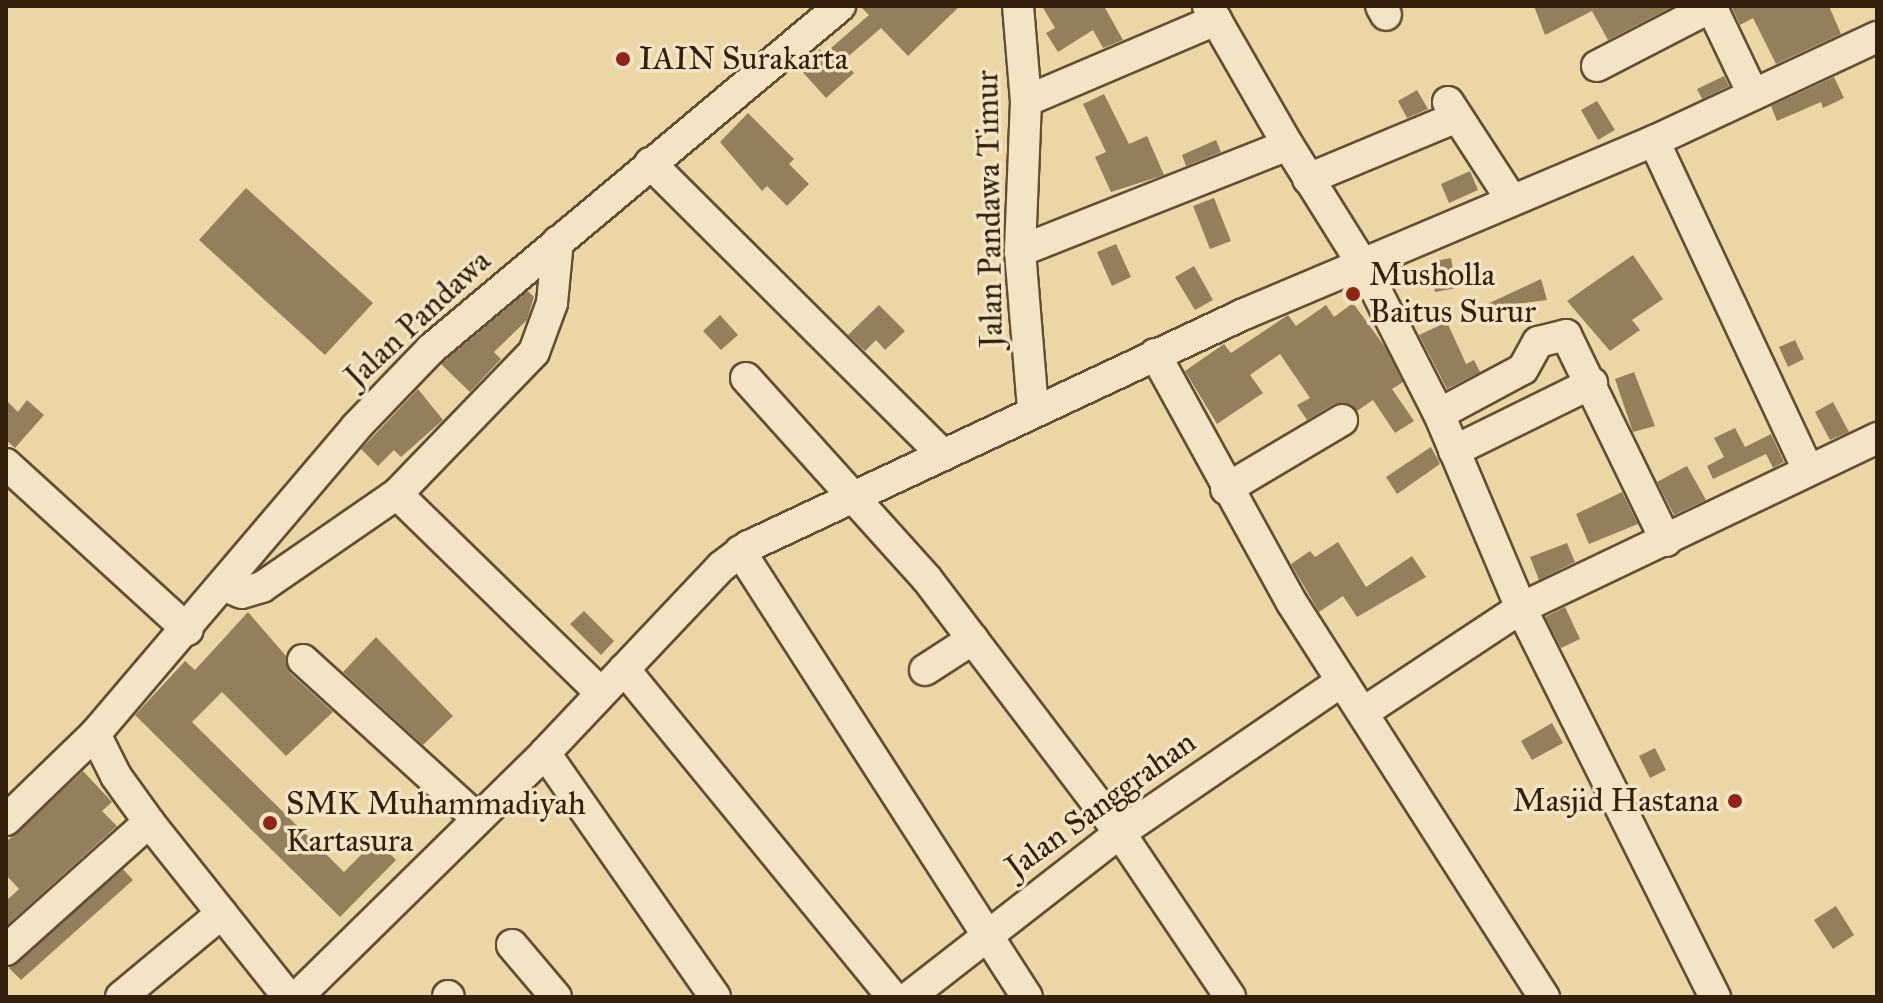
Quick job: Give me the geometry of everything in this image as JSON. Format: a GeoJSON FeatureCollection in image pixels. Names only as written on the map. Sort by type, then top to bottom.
{"type":"FeatureCollection","features":[{"type":"Feature","properties":{"kind":"street","name":"Jalan Pandawa"},"geometry":{"type":"LineString","coordinates":[[6,820],[95,734],[410,370],[650,163],[840,6]]}},
{"type":"Feature","properties":{"kind":"street","name":"Jalan Pandawa Timur"},"geometry":{"type":"LineString","coordinates":[[1018,6],[1026,101],[1020,251],[1033,410]]}},
{"type":"Feature","properties":{"kind":"street"},"geometry":{"type":"LineString","coordinates":[[1597,66],[1711,6],[1753,94]]}},
{"type":"Feature","properties":{"kind":"street"},"geometry":{"type":"LineString","coordinates":[[1026,101],[1212,13],[1308,179],[1363,265],[1439,414],[1521,608],[1715,997]]}},
{"type":"Feature","properties":{"kind":"street"},"geometry":{"type":"LineString","coordinates":[[297,997],[545,753],[740,551],[1155,354],[1511,199],[1654,141],[1877,37]]}},
{"type":"Feature","properties":{"kind":"street"},"geometry":{"type":"LineString","coordinates":[[1308,179],[1452,109],[1511,199]]}},
{"type":"Feature","properties":{"kind":"street"},"geometry":{"type":"LineString","coordinates":[[1654,141],[1808,470]]}},
{"type":"Feature","properties":{"kind":"street"},"geometry":{"type":"LineString","coordinates":[[1020,251],[1288,145]]}},
{"type":"Feature","properties":{"kind":"street"},"geometry":{"type":"LineString","coordinates":[[650,163],[943,455]]}},
{"type":"Feature","properties":{"kind":"street"},"geometry":{"type":"LineString","coordinates":[[225,586],[242,593],[262,587],[397,494],[534,352],[552,303],[558,241]]}},
{"type":"Feature","properties":{"kind":"street"},"geometry":{"type":"LineString","coordinates":[[1439,414],[1523,369],[1531,347],[1560,335],[1570,339],[1666,541]]}},
{"type":"Feature","properties":{"kind":"street"},"geometry":{"type":"LineString","coordinates":[[1155,354],[1226,489],[1342,681],[1544,997]]}},
{"type":"Feature","properties":{"kind":"street"},"geometry":{"type":"LineString","coordinates":[[746,378],[857,498],[973,639],[1120,833],[1230,997]]}},
{"type":"Feature","properties":{"kind":"street"},"geometry":{"type":"LineString","coordinates":[[1454,451],[1592,383]]}},
{"type":"Feature","properties":{"kind":"street"},"geometry":{"type":"LineString","coordinates":[[1226,489],[1342,420]]}},
{"type":"Feature","properties":{"kind":"street"},"geometry":{"type":"LineString","coordinates":[[1364,712],[1521,608],[1877,438]]}},
{"type":"Feature","properties":{"kind":"street"},"geometry":{"type":"LineString","coordinates":[[6,464],[188,630]]}},
{"type":"Feature","properties":{"kind":"street"},"geometry":{"type":"LineString","coordinates":[[397,494],[601,693]]}},
{"type":"Feature","properties":{"kind":"street"},"geometry":{"type":"LineString","coordinates":[[740,551],[1027,997]]}},
{"type":"Feature","properties":{"kind":"street"},"geometry":{"type":"LineString","coordinates":[[925,670],[973,639]]}},
{"type":"Feature","properties":{"kind":"street"},"geometry":{"type":"LineString","coordinates":[[303,660],[478,819]]}},
{"type":"Feature","properties":{"kind":"street"},"geometry":{"type":"LineString","coordinates":[[624,669],[892,997]]}},
{"type":"Feature","properties":{"kind":"street","name":"Jalan Sanggrahan"},"geometry":{"type":"LineString","coordinates":[[909,997],[1120,833],[1342,681]]}},
{"type":"Feature","properties":{"kind":"street"},"geometry":{"type":"LineString","coordinates":[[95,734],[116,776],[149,822],[288,997]]}},
{"type":"Feature","properties":{"kind":"street"},"geometry":{"type":"LineString","coordinates":[[545,753],[715,997]]}},
{"type":"Feature","properties":{"kind":"street"},"geometry":{"type":"LineString","coordinates":[[6,950],[149,822]]}},
{"type":"Feature","properties":{"kind":"street"},"geometry":{"type":"LineString","coordinates":[[121,997],[222,913]]}},
{"type":"Feature","properties":{"kind":"street"},"geometry":{"type":"LineString","coordinates":[[512,945],[556,997]]}},
{"type":"Feature","properties":{"kind":"building"},"geometry":{"type":"Polygon","coordinates":[[[860,6],[960,6],[908,56],[881,28],[843,61],[854,73],[826,98],[799,68],[820,49],[824,54],[869,15],[860,6]]]}},
{"type":"Feature","properties":{"kind":"building"},"geometry":{"type":"Polygon","coordinates":[[[1042,6],[1104,6],[1123,40],[1103,48],[1093,30],[1058,52],[1046,33],[1055,28],[1042,6]]]}},
{"type":"Feature","properties":{"kind":"building"},"geometry":{"type":"Polygon","coordinates":[[[1534,6],[1674,6],[1608,40],[1592,11],[1545,35],[1534,6]]]}},
{"type":"Feature","properties":{"kind":"building"},"geometry":{"type":"Polygon","coordinates":[[[1731,6],[1829,6],[1841,34],[1776,64],[1753,18],[1740,25],[1731,6]]]}},
{"type":"Feature","properties":{"kind":"building"},"geometry":{"type":"Polygon","coordinates":[[[1724,76],[1729,86],[1702,99],[1697,89],[1724,76]]]}},
{"type":"Feature","properties":{"kind":"building"},"geometry":{"type":"Polygon","coordinates":[[[1834,77],[1844,98],[1823,108],[1821,102],[1777,121],[1771,106],[1834,77]]]}},
{"type":"Feature","properties":{"kind":"building"},"geometry":{"type":"Polygon","coordinates":[[[1417,90],[1428,109],[1407,118],[1398,101],[1417,90]]]}},
{"type":"Feature","properties":{"kind":"building"},"geometry":{"type":"Polygon","coordinates":[[[1104,94],[1129,144],[1147,136],[1164,175],[1111,192],[1095,157],[1106,152],[1083,104],[1104,94]]]}},
{"type":"Feature","properties":{"kind":"building"},"geometry":{"type":"Polygon","coordinates":[[[1597,101],[1615,130],[1598,140],[1581,110],[1597,101]]]}},
{"type":"Feature","properties":{"kind":"building"},"geometry":{"type":"Polygon","coordinates":[[[748,113],[794,159],[789,164],[809,184],[787,206],[767,186],[762,191],[720,142],[748,113]]]}},
{"type":"Feature","properties":{"kind":"building"},"geometry":{"type":"Polygon","coordinates":[[[1216,140],[1221,152],[1186,166],[1182,155],[1216,140]]]}},
{"type":"Feature","properties":{"kind":"building"},"geometry":{"type":"Polygon","coordinates":[[[1470,171],[1478,190],[1449,203],[1441,184],[1470,171]]]}},
{"type":"Feature","properties":{"kind":"building"},"geometry":{"type":"Polygon","coordinates":[[[246,188],[373,303],[325,355],[199,240],[246,188]]]}},
{"type":"Feature","properties":{"kind":"building"},"geometry":{"type":"Polygon","coordinates":[[[1214,198],[1231,241],[1210,249],[1193,206],[1214,198]]]}},
{"type":"Feature","properties":{"kind":"building"},"geometry":{"type":"Polygon","coordinates":[[[1116,244],[1131,277],[1112,286],[1097,252],[1116,244]]]}},
{"type":"Feature","properties":{"kind":"building"},"geometry":{"type":"Polygon","coordinates":[[[1633,255],[1663,299],[1632,320],[1640,330],[1610,351],[1567,301],[1633,255]]]}},
{"type":"Feature","properties":{"kind":"building"},"geometry":{"type":"Polygon","coordinates":[[[1451,258],[1456,288],[1435,292],[1429,262],[1451,258]]]}},
{"type":"Feature","properties":{"kind":"building"},"geometry":{"type":"Polygon","coordinates":[[[1194,266],[1213,300],[1195,310],[1175,277],[1194,266]]]}},
{"type":"Feature","properties":{"kind":"building"},"geometry":{"type":"Polygon","coordinates":[[[1541,279],[1547,300],[1486,308],[1485,305],[1541,279]]]}},
{"type":"Feature","properties":{"kind":"building"},"geometry":{"type":"Polygon","coordinates":[[[528,291],[534,297],[527,320],[494,352],[501,359],[470,392],[441,364],[528,291]]]}},
{"type":"Feature","properties":{"kind":"building"},"geometry":{"type":"Polygon","coordinates":[[[1353,303],[1385,347],[1403,382],[1392,389],[1414,421],[1395,433],[1373,400],[1357,411],[1350,404],[1334,404],[1307,420],[1297,405],[1310,398],[1280,354],[1250,375],[1263,393],[1217,424],[1185,371],[1224,344],[1231,353],[1288,315],[1296,326],[1326,305],[1334,317],[1353,303]]]}},
{"type":"Feature","properties":{"kind":"building"},"geometry":{"type":"Polygon","coordinates":[[[879,305],[905,331],[885,350],[876,340],[865,351],[848,335],[879,305]]]}},
{"type":"Feature","properties":{"kind":"building"},"geometry":{"type":"Polygon","coordinates":[[[720,315],[738,335],[721,350],[703,331],[720,315]]]}},
{"type":"Feature","properties":{"kind":"building"},"geometry":{"type":"Polygon","coordinates":[[[1447,322],[1466,364],[1474,360],[1480,372],[1447,389],[1419,335],[1447,322]]]}},
{"type":"Feature","properties":{"kind":"building"},"geometry":{"type":"Polygon","coordinates":[[[1795,340],[1804,359],[1788,367],[1779,347],[1795,340]]]}},
{"type":"Feature","properties":{"kind":"building"},"geometry":{"type":"Polygon","coordinates":[[[1634,372],[1655,426],[1633,432],[1615,379],[1634,372]]]}},
{"type":"Feature","properties":{"kind":"building"},"geometry":{"type":"Polygon","coordinates":[[[418,389],[443,420],[401,457],[394,450],[378,466],[361,449],[418,389]]]}},
{"type":"Feature","properties":{"kind":"building"},"geometry":{"type":"Polygon","coordinates":[[[6,400],[18,412],[27,400],[44,415],[15,448],[6,440],[6,400]]]}},
{"type":"Feature","properties":{"kind":"building"},"geometry":{"type":"Polygon","coordinates":[[[1833,402],[1849,432],[1830,440],[1815,412],[1833,402]]]}},
{"type":"Feature","properties":{"kind":"building"},"geometry":{"type":"Polygon","coordinates":[[[1735,428],[1745,447],[1771,434],[1784,462],[1773,468],[1766,454],[1713,479],[1707,466],[1724,457],[1714,438],[1735,428]]]}},
{"type":"Feature","properties":{"kind":"building"},"geometry":{"type":"Polygon","coordinates":[[[1431,447],[1440,464],[1397,494],[1386,477],[1431,447]]]}},
{"type":"Feature","properties":{"kind":"building"},"geometry":{"type":"Polygon","coordinates":[[[1687,466],[1706,500],[1674,515],[1657,482],[1687,466]]]}},
{"type":"Feature","properties":{"kind":"building"},"geometry":{"type":"Polygon","coordinates":[[[1622,492],[1638,524],[1589,544],[1576,514],[1622,492]]]}},
{"type":"Feature","properties":{"kind":"building"},"geometry":{"type":"Polygon","coordinates":[[[1338,542],[1366,587],[1412,556],[1426,577],[1357,617],[1343,596],[1319,612],[1291,564],[1310,551],[1315,557],[1338,542]]]}},
{"type":"Feature","properties":{"kind":"building"},"geometry":{"type":"Polygon","coordinates":[[[1567,543],[1575,562],[1539,580],[1530,557],[1567,543]]]}},
{"type":"Feature","properties":{"kind":"building"},"geometry":{"type":"Polygon","coordinates":[[[1565,607],[1580,639],[1561,648],[1545,617],[1565,607]]]}},
{"type":"Feature","properties":{"kind":"building"},"geometry":{"type":"Polygon","coordinates":[[[584,611],[614,641],[601,655],[570,624],[584,611]]]}},
{"type":"Feature","properties":{"kind":"building"},"geometry":{"type":"Polygon","coordinates":[[[248,612],[286,656],[290,673],[333,712],[286,756],[222,692],[192,722],[344,872],[376,840],[396,860],[340,917],[135,715],[185,661],[195,670],[248,612]]]}},
{"type":"Feature","properties":{"kind":"building"},"geometry":{"type":"Polygon","coordinates":[[[376,637],[453,716],[423,745],[343,672],[376,637]]]}},
{"type":"Feature","properties":{"kind":"building"},"geometry":{"type":"Polygon","coordinates":[[[1552,723],[1563,743],[1532,760],[1521,741],[1552,723]]]}},
{"type":"Feature","properties":{"kind":"building"},"geometry":{"type":"Polygon","coordinates":[[[1655,748],[1666,770],[1650,778],[1639,756],[1655,748]]]}},
{"type":"Feature","properties":{"kind":"building"},"geometry":{"type":"Polygon","coordinates":[[[83,771],[112,802],[102,811],[117,826],[6,926],[6,901],[19,889],[6,875],[6,842],[83,771]]]}},
{"type":"Feature","properties":{"kind":"building"},"geometry":{"type":"Polygon","coordinates":[[[123,869],[133,880],[21,980],[9,968],[123,869]]]}},
{"type":"Feature","properties":{"kind":"building"},"geometry":{"type":"Polygon","coordinates":[[[1836,906],[1854,935],[1833,949],[1814,920],[1836,906]]]}},
{"type":"Feature","properties":{"kind":"place","name":"IAIN Surakarta"},"geometry":{"type":"Point","coordinates":[623,59]}},
{"type":"Feature","properties":{"kind":"place","name":"Musholla Baitus Surur"},"geometry":{"type":"Point","coordinates":[1353,294]}},
{"type":"Feature","properties":{"kind":"place","name":"Masjid Hastana"},"geometry":{"type":"Point","coordinates":[1735,801]}},
{"type":"Feature","properties":{"kind":"place","name":"SMK Muhammadiyah Kartasura"},"geometry":{"type":"Point","coordinates":[270,823]}}]}
